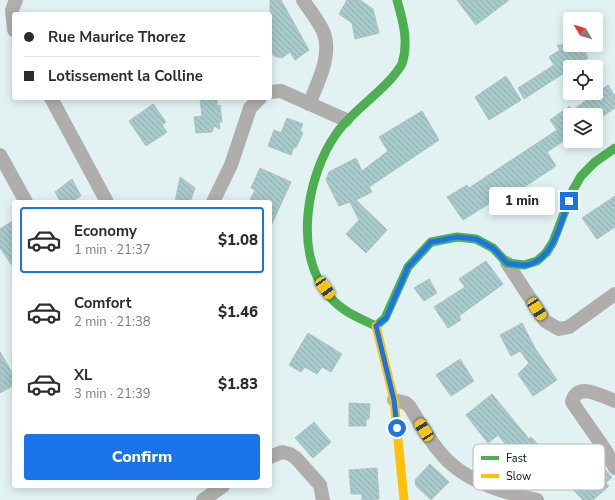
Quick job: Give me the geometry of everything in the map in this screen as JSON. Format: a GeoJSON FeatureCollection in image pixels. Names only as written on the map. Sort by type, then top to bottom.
{"type":"FeatureCollection","features":[{"type":"Feature","properties":{"kind":"street"},"geometry":{"type":"LineString","coordinates":[[12,12],[16,0]]}},
{"type":"Feature","properties":{"kind":"street"},"geometry":{"type":"LineString","coordinates":[[303,0],[323,30],[326,47],[324,66],[309,104]]}},
{"type":"Feature","properties":{"kind":"street"},"geometry":{"type":"LineString","coordinates":[[376,326],[365,323],[350,315],[332,299],[317,277],[308,248],[307,216],[309,194],[316,170],[330,143],[346,120],[387,82],[403,62],[406,40],[397,0]]}},
{"type":"Feature","properties":{"kind":"street"},"geometry":{"type":"LineString","coordinates":[[272,92],[281,91],[346,120]]}},
{"type":"Feature","properties":{"kind":"street"},"geometry":{"type":"LineString","coordinates":[[52,100],[106,200]]}},
{"type":"Feature","properties":{"kind":"street"},"geometry":{"type":"LineString","coordinates":[[214,200],[231,165],[250,108],[258,100]]}},
{"type":"Feature","properties":{"kind":"street"},"geometry":{"type":"LineString","coordinates":[[507,263],[526,265],[543,256],[555,241],[578,178],[615,148]]}},
{"type":"Feature","properties":{"kind":"street"},"geometry":{"type":"LineString","coordinates":[[0,155],[25,200]]}},
{"type":"Feature","properties":{"kind":"street"},"geometry":{"type":"LineString","coordinates":[[376,326],[386,318],[408,267],[431,242],[457,237],[476,239],[493,248],[507,263],[545,321],[559,329],[569,327],[615,294]]}},
{"type":"Feature","properties":{"kind":"street"},"geometry":{"type":"LineString","coordinates":[[376,326],[394,400],[404,500]]}},
{"type":"Feature","properties":{"kind":"street"},"geometry":{"type":"LineString","coordinates":[[601,444],[572,402],[574,396],[578,392],[585,390],[615,401]]}},
{"type":"Feature","properties":{"kind":"street"},"geometry":{"type":"LineString","coordinates":[[394,400],[406,403],[439,452],[465,474],[473,478]]}},
{"type":"Feature","properties":{"kind":"street"},"geometry":{"type":"LineString","coordinates":[[605,450],[615,468]]}},
{"type":"Feature","properties":{"kind":"street"},"geometry":{"type":"LineString","coordinates":[[272,456],[282,452],[290,454],[296,458],[320,485],[323,500]]}},
{"type":"Feature","properties":{"kind":"street"},"geometry":{"type":"LineString","coordinates":[[203,500],[219,488]]}},
{"type":"Feature","properties":{"kind":"street"},"geometry":{"type":"LineString","coordinates":[[499,490],[537,500]]}},
{"type":"Feature","properties":{"kind":"building"},"geometry":{"type":"Polygon","coordinates":[[[270,0],[281,0],[309,50],[295,60],[290,52],[282,58],[274,56],[272,54],[272,12],[270,12],[270,0]]]}},
{"type":"Feature","properties":{"kind":"building"},"geometry":{"type":"Polygon","coordinates":[[[347,0],[360,0],[373,9],[379,33],[355,39],[352,23],[339,14],[347,0]]]}},
{"type":"Feature","properties":{"kind":"building"},"geometry":{"type":"Polygon","coordinates":[[[457,0],[509,0],[476,25],[457,0]]]}},
{"type":"Feature","properties":{"kind":"building"},"geometry":{"type":"Polygon","coordinates":[[[557,45],[563,45],[563,52],[585,52],[588,58],[585,60],[563,60],[563,74],[524,99],[518,88],[554,65],[549,57],[560,50],[557,45]]]}},
{"type":"Feature","properties":{"kind":"building"},"geometry":{"type":"Polygon","coordinates":[[[506,76],[521,100],[489,120],[475,97],[506,76]]]}},
{"type":"Feature","properties":{"kind":"building"},"geometry":{"type":"Polygon","coordinates":[[[608,85],[615,96],[615,108],[603,116],[603,108],[576,108],[587,100],[603,100],[603,89],[608,85]]]}},
{"type":"Feature","properties":{"kind":"building"},"geometry":{"type":"Polygon","coordinates":[[[200,100],[217,100],[217,106],[220,105],[222,122],[219,122],[220,129],[214,126],[212,132],[196,133],[194,117],[202,116],[200,100]]]}},
{"type":"Feature","properties":{"kind":"building"},"geometry":{"type":"Polygon","coordinates":[[[153,104],[166,122],[162,125],[167,132],[146,146],[129,121],[153,104]]]}},
{"type":"Feature","properties":{"kind":"building"},"geometry":{"type":"Polygon","coordinates":[[[422,111],[439,140],[369,187],[372,192],[356,200],[387,230],[366,253],[346,234],[359,220],[350,202],[339,206],[326,180],[329,172],[356,158],[362,171],[388,151],[379,137],[422,111]]]}},
{"type":"Feature","properties":{"kind":"building"},"geometry":{"type":"Polygon","coordinates":[[[563,111],[563,141],[547,152],[556,166],[518,191],[524,200],[506,212],[498,198],[463,220],[447,197],[467,185],[469,188],[557,130],[550,120],[563,111]]]}},
{"type":"Feature","properties":{"kind":"building"},"geometry":{"type":"Polygon","coordinates":[[[287,118],[303,124],[300,131],[303,133],[291,155],[268,146],[274,130],[281,133],[287,118]]]}},
{"type":"Feature","properties":{"kind":"building"},"geometry":{"type":"Polygon","coordinates":[[[260,168],[291,182],[272,224],[272,200],[250,200],[255,190],[251,188],[260,168]]]}},
{"type":"Feature","properties":{"kind":"building"},"geometry":{"type":"Polygon","coordinates":[[[180,177],[195,188],[191,200],[175,200],[180,177]]]}},
{"type":"Feature","properties":{"kind":"building"},"geometry":{"type":"Polygon","coordinates":[[[72,179],[81,196],[74,200],[60,200],[55,192],[72,179]]]}},
{"type":"Feature","properties":{"kind":"building"},"geometry":{"type":"Polygon","coordinates":[[[615,196],[615,227],[597,239],[582,218],[615,196]]]}},
{"type":"Feature","properties":{"kind":"building"},"geometry":{"type":"Polygon","coordinates":[[[12,221],[12,265],[0,248],[0,229],[12,221]]]}},
{"type":"Feature","properties":{"kind":"building"},"geometry":{"type":"Polygon","coordinates":[[[486,261],[503,284],[459,316],[461,320],[448,328],[434,307],[465,287],[459,279],[486,261]]]}},
{"type":"Feature","properties":{"kind":"building"},"geometry":{"type":"Polygon","coordinates":[[[429,279],[437,293],[424,301],[414,288],[429,279]]]}},
{"type":"Feature","properties":{"kind":"building"},"geometry":{"type":"Polygon","coordinates":[[[522,323],[535,348],[557,380],[533,396],[518,374],[529,363],[520,351],[511,356],[500,335],[522,323]]]}},
{"type":"Feature","properties":{"kind":"building"},"geometry":{"type":"Polygon","coordinates":[[[308,333],[342,354],[331,372],[322,367],[317,374],[305,367],[301,372],[289,365],[308,333]]]}},
{"type":"Feature","properties":{"kind":"building"},"geometry":{"type":"Polygon","coordinates":[[[0,352],[12,373],[12,386],[0,393],[0,352]]]}},
{"type":"Feature","properties":{"kind":"building"},"geometry":{"type":"Polygon","coordinates":[[[460,359],[474,381],[451,396],[436,375],[460,359]]]}},
{"type":"Feature","properties":{"kind":"building"},"geometry":{"type":"Polygon","coordinates":[[[492,394],[529,439],[531,437],[538,444],[505,444],[498,435],[488,443],[466,415],[492,394]]]}},
{"type":"Feature","properties":{"kind":"building"},"geometry":{"type":"Polygon","coordinates":[[[349,403],[370,404],[369,419],[366,419],[366,426],[349,426],[349,403]]]}},
{"type":"Feature","properties":{"kind":"building"},"geometry":{"type":"Polygon","coordinates":[[[314,422],[331,442],[313,458],[295,438],[314,422]]]}},
{"type":"Feature","properties":{"kind":"building"},"geometry":{"type":"Polygon","coordinates":[[[430,464],[449,482],[431,500],[416,486],[415,480],[430,464]]]}},
{"type":"Feature","properties":{"kind":"building"},"geometry":{"type":"Polygon","coordinates":[[[377,468],[379,499],[362,500],[362,494],[351,494],[349,470],[377,468]]]}},
{"type":"Feature","properties":{"kind":"building"},"geometry":{"type":"Polygon","coordinates":[[[605,470],[612,477],[606,483],[609,486],[605,490],[605,470]]]}},
{"type":"Feature","properties":{"kind":"building"},"geometry":{"type":"Polygon","coordinates":[[[574,490],[604,490],[593,500],[583,500],[574,490]]]}},
{"type":"Feature","properties":{"kind":"traffic: fast"},"geometry":{"type":"LineString","coordinates":[[376,326],[340,307],[330,297],[318,280],[311,260],[308,238],[308,216],[311,193],[317,172],[336,134],[343,125],[387,83],[402,64],[405,40],[397,0]]}},
{"type":"Feature","properties":{"kind":"traffic: fast"},"geometry":{"type":"LineString","coordinates":[[376,326],[385,318],[408,267],[431,242],[457,237],[476,239],[493,248],[507,263],[524,265],[537,261],[546,253],[553,242],[573,190],[581,176],[595,162],[615,148]]}},
{"type":"Feature","properties":{"kind":"traffic: slow"},"geometry":{"type":"LineString","coordinates":[[376,326],[394,400],[404,500]]}},
{"type":"Feature","properties":{"kind":"route"},"geometry":{"type":"LineString","coordinates":[[397,428],[394,400],[376,326],[386,318],[408,267],[431,242],[457,237],[476,239],[493,248],[507,263],[526,265],[543,256],[555,241],[569,201]]}}]}
